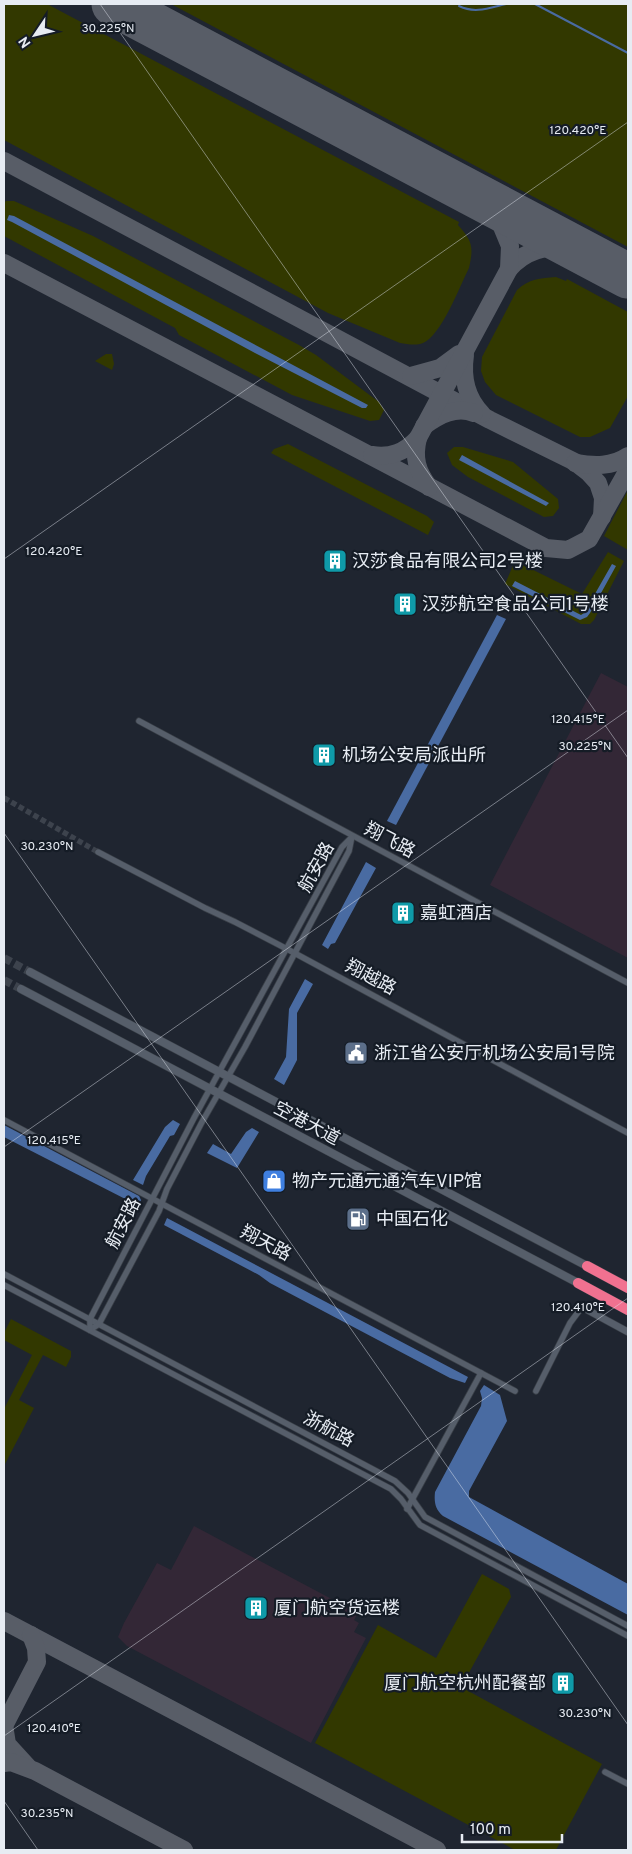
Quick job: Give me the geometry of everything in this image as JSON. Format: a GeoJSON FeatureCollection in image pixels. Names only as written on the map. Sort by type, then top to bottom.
{"type":"FeatureCollection","features":[{"type":"Feature","properties":{"kind":"highway"},"geometry":{"type":"LineString","coordinates":[[587,1266],[628,1288]]}},
{"type":"Feature","properties":{"kind":"highway"},"geometry":{"type":"LineString","coordinates":[[578,1283],[628,1310]]}},
{"type":"Feature","properties":{"kind":"main road","name":"空港大道"},"geometry":{"type":"LineString","coordinates":[[30,972],[587,1266]]}},
{"type":"Feature","properties":{"kind":"main road","name":"空港大道"},"geometry":{"type":"LineString","coordinates":[[21,989],[578,1283]]}},
{"type":"Feature","properties":{"kind":"street","name":"翔飞路"},"geometry":{"type":"LineString","coordinates":[[139,721],[628,983]]}},
{"type":"Feature","properties":{"kind":"street","name":"航安路"},"geometry":{"type":"LineString","coordinates":[[90,1330],[90,1319],[152,1199],[342,847],[352,836]]}},
{"type":"Feature","properties":{"kind":"street","name":"航安路"},"geometry":{"type":"LineString","coordinates":[[90,1330],[99,1324],[162,1204],[167,1188],[349,851],[352,836]]}},
{"type":"Feature","properties":{"kind":"street","name":"翔越路"},"geometry":{"type":"LineString","coordinates":[[98,852],[204,908],[288,949],[628,1133]]}},
{"type":"Feature","properties":{"kind":"street","name":"翔天路"},"geometry":{"type":"LineString","coordinates":[[4,1120],[514,1391]]}},
{"type":"Feature","properties":{"kind":"street","name":"浙航路"},"geometry":{"type":"LineString","coordinates":[[4,1274],[395,1481],[412,1499],[425,1518],[628,1626]]}},
{"type":"Feature","properties":{"kind":"street","name":"浙航路"},"geometry":{"type":"LineString","coordinates":[[4,1285],[391,1489],[420,1525],[628,1636]]}},
{"type":"Feature","properties":{"kind":"street"},"geometry":{"type":"LineString","coordinates":[[536,1391],[570,1323],[582,1307],[628,1332]]}},
{"type":"Feature","properties":{"kind":"street"},"geometry":{"type":"LineString","coordinates":[[407,1509],[481,1373]]}},
{"type":"Feature","properties":{"kind":"street"},"geometry":{"type":"LineString","coordinates":[[605,1772],[628,1784]]}},
{"type":"Feature","properties":{"kind":"shaded area"},"geometry":{"type":"Polygon","coordinates":[[[601,673],[628,687],[628,958],[490,885],[601,673]]]}},
{"type":"Feature","properties":{"kind":"shaded area"},"geometry":{"type":"Polygon","coordinates":[[[194,1526],[358,1613],[354,1620],[359,1623],[354,1632],[366,1638],[311,1743],[127,1646],[118,1637],[157,1563],[171,1570],[194,1526]]]}},
{"type":"Feature","properties":{"kind":"green space"},"geometry":{"type":"Polygon","coordinates":[[[4,4],[47,4],[459,222],[458,225],[471,244],[469,268],[437,331],[430,339],[420,344],[400,343],[328,313],[4,140],[4,4]]]}},
{"type":"Feature","properties":{"kind":"green space"},"geometry":{"type":"Polygon","coordinates":[[[171,4],[628,4],[628,247],[171,4]]]}},
{"type":"Feature","properties":{"kind":"green space"},"geometry":{"type":"Polygon","coordinates":[[[6,201],[14,201],[93,236],[299,345],[316,355],[379,402],[384,410],[379,420],[370,421],[292,395],[179,335],[175,328],[4,236],[4,203],[6,201]]]}},
{"type":"Feature","properties":{"kind":"green space"},"geometry":{"type":"Polygon","coordinates":[[[556,277],[566,281],[567,279],[628,312],[628,396],[610,428],[590,437],[580,437],[496,395],[485,382],[481,371],[482,357],[517,290],[526,283],[535,280],[556,277]]]}},
{"type":"Feature","properties":{"kind":"green space"},"geometry":{"type":"Polygon","coordinates":[[[106,354],[112,354],[114,364],[112,370],[95,361],[106,354]]]}},
{"type":"Feature","properties":{"kind":"green space"},"geometry":{"type":"Polygon","coordinates":[[[288,444],[427,516],[434,522],[428,535],[271,453],[274,449],[288,444]]]}},
{"type":"Feature","properties":{"kind":"green space"},"geometry":{"type":"Polygon","coordinates":[[[454,447],[463,447],[513,462],[558,499],[559,508],[553,516],[544,517],[468,477],[452,465],[447,453],[454,447]]]}},
{"type":"Feature","properties":{"kind":"green space"},"geometry":{"type":"Polygon","coordinates":[[[628,490],[628,550],[604,536],[628,490]]]}},
{"type":"Feature","properties":{"kind":"green space"},"geometry":{"type":"Polygon","coordinates":[[[608,552],[624,561],[594,620],[590,624],[581,624],[505,584],[515,561],[582,594],[608,552]]]}},
{"type":"Feature","properties":{"kind":"green space"},"geometry":{"type":"Polygon","coordinates":[[[11,1319],[71,1351],[71,1357],[66,1367],[43,1355],[19,1400],[34,1408],[4,1466],[4,1409],[32,1355],[4,1340],[4,1333],[11,1319]]]}},
{"type":"Feature","properties":{"kind":"green space"},"geometry":{"type":"Polygon","coordinates":[[[482,1574],[509,1589],[511,1597],[461,1687],[602,1764],[556,1850],[515,1850],[315,1743],[378,1625],[436,1658],[482,1574]]]}},
{"type":"Feature","properties":{"kind":"water"},"geometry":{"type":"Polygon","coordinates":[[[9,215],[368,405],[366,408],[362,408],[255,353],[7,220],[9,215]]]}},
{"type":"Feature","properties":{"kind":"water"},"geometry":{"type":"Polygon","coordinates":[[[462,455],[549,503],[546,506],[459,460],[462,455]]]}},
{"type":"Feature","properties":{"kind":"water"},"geometry":{"type":"Polygon","coordinates":[[[612,564],[616,566],[590,613],[587,617],[580,620],[512,586],[515,581],[581,615],[584,613],[612,564]]]}},
{"type":"Feature","properties":{"kind":"water"},"geometry":{"type":"Polygon","coordinates":[[[497,615],[506,619],[396,825],[387,821],[497,615]]]}},
{"type":"Feature","properties":{"kind":"water"},"geometry":{"type":"Polygon","coordinates":[[[366,862],[376,868],[335,943],[331,944],[328,949],[322,945],[366,862]]]}},
{"type":"Feature","properties":{"kind":"water"},"geometry":{"type":"Polygon","coordinates":[[[305,979],[313,984],[297,1013],[297,1060],[284,1085],[274,1079],[286,1057],[289,1009],[305,979]]]}},
{"type":"Feature","properties":{"kind":"water"},"geometry":{"type":"Polygon","coordinates":[[[173,1120],[180,1124],[174,1135],[170,1136],[146,1176],[143,1185],[133,1180],[165,1127],[173,1120]]]}},
{"type":"Feature","properties":{"kind":"water"},"geometry":{"type":"Polygon","coordinates":[[[4,1125],[139,1196],[141,1200],[139,1206],[4,1137],[4,1125]]]}},
{"type":"Feature","properties":{"kind":"water"},"geometry":{"type":"Polygon","coordinates":[[[252,1128],[259,1132],[237,1168],[207,1153],[213,1144],[231,1154],[246,1132],[252,1128]]]}},
{"type":"Feature","properties":{"kind":"water"},"geometry":{"type":"Polygon","coordinates":[[[167,1218],[468,1377],[465,1383],[450,1378],[164,1225],[167,1218]]]}},
{"type":"Feature","properties":{"kind":"water"},"geometry":{"type":"Polygon","coordinates":[[[484,1385],[500,1395],[507,1421],[469,1491],[469,1497],[628,1584],[628,1615],[443,1516],[438,1511],[435,1502],[435,1492],[481,1406],[482,1398],[480,1391],[484,1385]]]}},
{"type":"Feature","properties":{"kind":"waterway"},"geometry":{"type":"LineString","coordinates":[[459,6],[476,10],[506,4]]}},
{"type":"Feature","properties":{"kind":"waterway"},"geometry":{"type":"LineString","coordinates":[[535,4],[628,53]]}},
{"type":"Feature","properties":{"kind":"taxiway"},"geometry":{"type":"LineString","coordinates":[[4,161],[490,420],[575,462],[598,483],[603,498],[602,517]]}},
{"type":"Feature","properties":{"kind":"taxiway"},"geometry":{"type":"LineString","coordinates":[[372,455],[385,456],[397,453],[408,447],[418,438],[509,269],[510,246],[493,205]]}},
{"type":"Feature","properties":{"kind":"taxiway"},"geometry":{"type":"LineString","coordinates":[[509,269],[522,257],[536,250],[570,246]]}},
{"type":"Feature","properties":{"kind":"taxiway"},"geometry":{"type":"LineString","coordinates":[[4,263],[546,548],[568,550],[589,539],[628,470]]}},
{"type":"Feature","properties":{"kind":"taxiway"},"geometry":{"type":"LineString","coordinates":[[411,376],[440,368],[459,354]]}},
{"type":"Feature","properties":{"kind":"taxiway"},"geometry":{"type":"LineString","coordinates":[[465,355],[464,371],[466,386],[472,401],[482,414]]}},
{"type":"Feature","properties":{"kind":"taxiway"},"geometry":{"type":"LineString","coordinates":[[424,426],[436,418],[454,411],[474,413]]}},
{"type":"Feature","properties":{"kind":"taxiway"},"geometry":{"type":"LineString","coordinates":[[418,438],[417,464],[429,487]]}},
{"type":"Feature","properties":{"kind":"taxiway"},"geometry":{"type":"LineString","coordinates":[[575,463],[603,465],[622,460],[628,456]]}},
{"type":"Feature","properties":{"kind":"taxiway"},"geometry":{"type":"LineString","coordinates":[[4,1621],[437,1850]]}},
{"type":"Feature","properties":{"kind":"taxiway"},"geometry":{"type":"LineString","coordinates":[[4,1726],[37,1662],[36,1648],[31,1635]]}},
{"type":"Feature","properties":{"kind":"taxiway"},"geometry":{"type":"LineString","coordinates":[[4,1725],[7,1744],[28,1767]]}},
{"type":"Feature","properties":{"kind":"taxiway"},"geometry":{"type":"LineString","coordinates":[[4,1763],[11,1762],[35,1771],[184,1850]]}},
{"type":"Feature","properties":{"kind":"runway"},"geometry":{"type":"LineString","coordinates":[[114,4],[628,276]]}},
{"type":"Feature","properties":{"kind":"tunnel"},"geometry":{"type":"LineString","coordinates":[[4,798],[98,852]]}},
{"type":"Feature","properties":{"kind":"tunnel"},"geometry":{"type":"LineString","coordinates":[[4,958],[30,972]]}},
{"type":"Feature","properties":{"kind":"tunnel"},"geometry":{"type":"LineString","coordinates":[[4,980],[21,989]]}},
{"type":"Feature","properties":{"kind":"place","name":"汉莎食品有限公司2号楼"},"geometry":{"type":"Point","coordinates":[335,561]}},
{"type":"Feature","properties":{"kind":"place","name":"汉莎航空食品公司1号楼"},"geometry":{"type":"Point","coordinates":[405,604]}},
{"type":"Feature","properties":{"kind":"place","name":"机场公安局派出所"},"geometry":{"type":"Point","coordinates":[324,755]}},
{"type":"Feature","properties":{"kind":"place","name":"嘉虹酒店"},"geometry":{"type":"Point","coordinates":[403,913]}},
{"type":"Feature","properties":{"kind":"place","name":"浙江省公安厅机场公安局1号院"},"geometry":{"type":"Point","coordinates":[356,1053]}},
{"type":"Feature","properties":{"kind":"place","name":"物产元通·元通汽车VIP馆"},"geometry":{"type":"Point","coordinates":[274,1181]}},
{"type":"Feature","properties":{"kind":"place","name":"中国石化"},"geometry":{"type":"Point","coordinates":[358,1219]}},
{"type":"Feature","properties":{"kind":"place","name":"厦门航空货运楼"},"geometry":{"type":"Point","coordinates":[256,1608]}},
{"type":"Feature","properties":{"kind":"place","name":"厦门航空杭州配餐部"},"geometry":{"type":"Point","coordinates":[563,1683]}}]}
